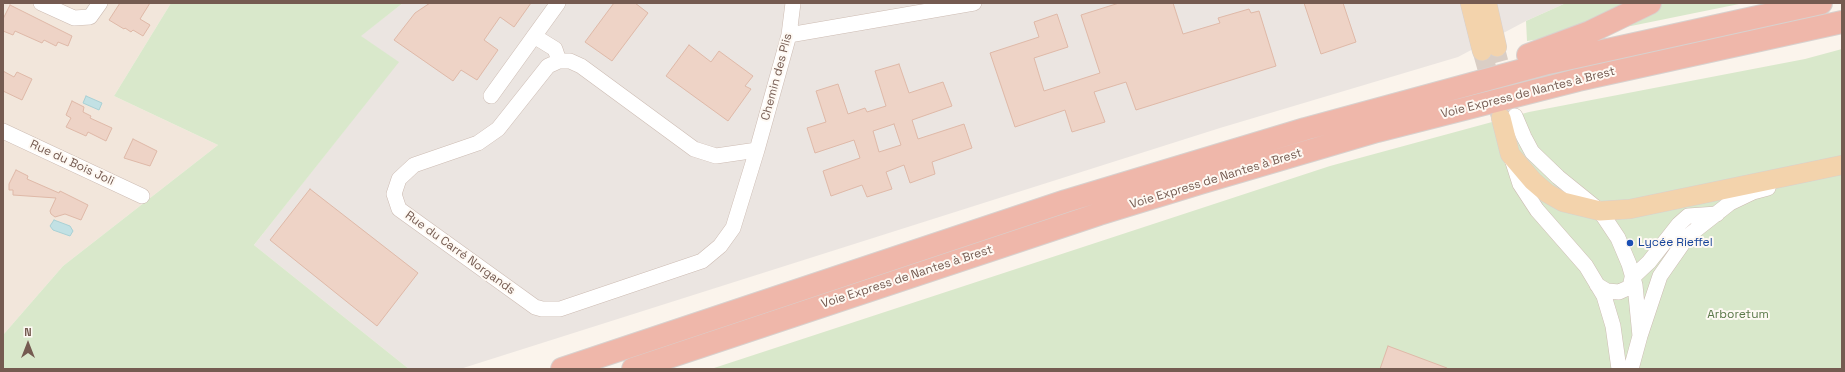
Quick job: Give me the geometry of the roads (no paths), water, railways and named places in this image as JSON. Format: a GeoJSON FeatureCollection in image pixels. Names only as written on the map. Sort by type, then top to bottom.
{"type":"FeatureCollection","features":[{"type":"Feature","properties":{"kind":"highway"},"geometry":{"type":"LineString","coordinates":[[1434,93],[1448,78],[1544,50],[1590,32],[1650,3]]}},
{"type":"Feature","properties":{"kind":"highway","name":"Voie Express de Nantes à Brest"},"geometry":{"type":"LineString","coordinates":[[562,369],[1131,180],[1434,93],[1548,63],[1821,3]]}},
{"type":"Feature","properties":{"kind":"highway","name":"Voie Express de Nantes à Brest"},"geometry":{"type":"LineString","coordinates":[[633,369],[1092,217],[1308,151],[1430,117],[1529,92],[1842,22]]}},
{"type":"Feature","properties":{"kind":"highway"},"geometry":{"type":"LineString","coordinates":[[1810,29],[1833,36],[1842,35]]}},
{"type":"Feature","properties":{"kind":"main road"},"geometry":{"type":"LineString","coordinates":[[1470,3],[1490,49],[1487,3]]}},
{"type":"Feature","properties":{"kind":"main road"},"geometry":{"type":"LineString","coordinates":[[1508,117],[1510,154],[1533,181],[1547,193],[1563,202],[1600,211],[1630,209],[1842,165]]}},
{"type":"Feature","properties":{"kind":"street"},"geometry":{"type":"LineString","coordinates":[[41,3],[74,18],[90,17],[100,3]]}},
{"type":"Feature","properties":{"kind":"street"},"geometry":{"type":"LineString","coordinates":[[491,96],[558,3]]}},
{"type":"Feature","properties":{"kind":"street","name":"Chemin des Plis"},"geometry":{"type":"LineString","coordinates":[[757,150],[789,35],[793,3]]}},
{"type":"Feature","properties":{"kind":"street"},"geometry":{"type":"LineString","coordinates":[[789,35],[974,3]]}},
{"type":"Feature","properties":{"kind":"street"},"geometry":{"type":"LineString","coordinates":[[534,36],[556,49],[559,61],[570,61],[581,66],[694,149],[716,156],[757,150]]}},
{"type":"Feature","properties":{"kind":"street","name":"Rue du Carré Norgands"},"geometry":{"type":"LineString","coordinates":[[559,61],[548,66],[498,129],[478,143],[414,165],[399,179],[394,194],[399,209],[535,307],[542,309],[560,309],[702,261],[720,246],[733,228],[757,150]]}},
{"type":"Feature","properties":{"kind":"street"},"geometry":{"type":"LineString","coordinates":[[1508,117],[1524,137],[1532,152],[1558,177],[1600,211],[1618,238],[1632,278],[1640,336]]}},
{"type":"Feature","properties":{"kind":"street","name":"Rue du Bois Joli"},"geometry":{"type":"LineString","coordinates":[[3,131],[142,196]]}},
{"type":"Feature","properties":{"kind":"street"},"geometry":{"type":"LineString","coordinates":[[1510,154],[1520,184],[1537,210],[1586,266],[1604,296],[1613,326],[1619,369]]}},
{"type":"Feature","properties":{"kind":"street"},"geometry":{"type":"LineString","coordinates":[[1631,369],[1640,336],[1660,276],[1688,236],[1730,203],[1753,192],[1783,183],[1786,177]]}},
{"type":"Feature","properties":{"kind":"street"},"geometry":{"type":"LineString","coordinates":[[1597,284],[1607,291],[1619,292],[1630,287],[1632,278],[1648,262],[1679,224],[1688,216],[1717,214]]}},
{"type":"Feature","properties":{"kind":"water"},"geometry":{"type":"Polygon","coordinates":[[[86,96],[102,103],[99,110],[83,103],[86,96]]]}},
{"type":"Feature","properties":{"kind":"water"},"geometry":{"type":"Polygon","coordinates":[[[54,220],[70,226],[73,231],[70,236],[53,230],[50,226],[54,220]]]}},
{"type":"Feature","properties":{"kind":"tunnel"},"geometry":{"type":"LineString","coordinates":[[1497,47],[1515,116]]}},
{"type":"Feature","properties":{"kind":"tunnel"},"geometry":{"type":"LineString","coordinates":[[1482,51],[1500,115]]}},
{"type":"Feature","properties":{"kind":"place","name":"Lycée Rieffel"},"geometry":{"type":"Point","coordinates":[1630,243]}},
{"type":"Feature","properties":{"kind":"park label","name":"Arboretum"},"geometry":{"type":"Point","coordinates":[1738,315]}}]}
